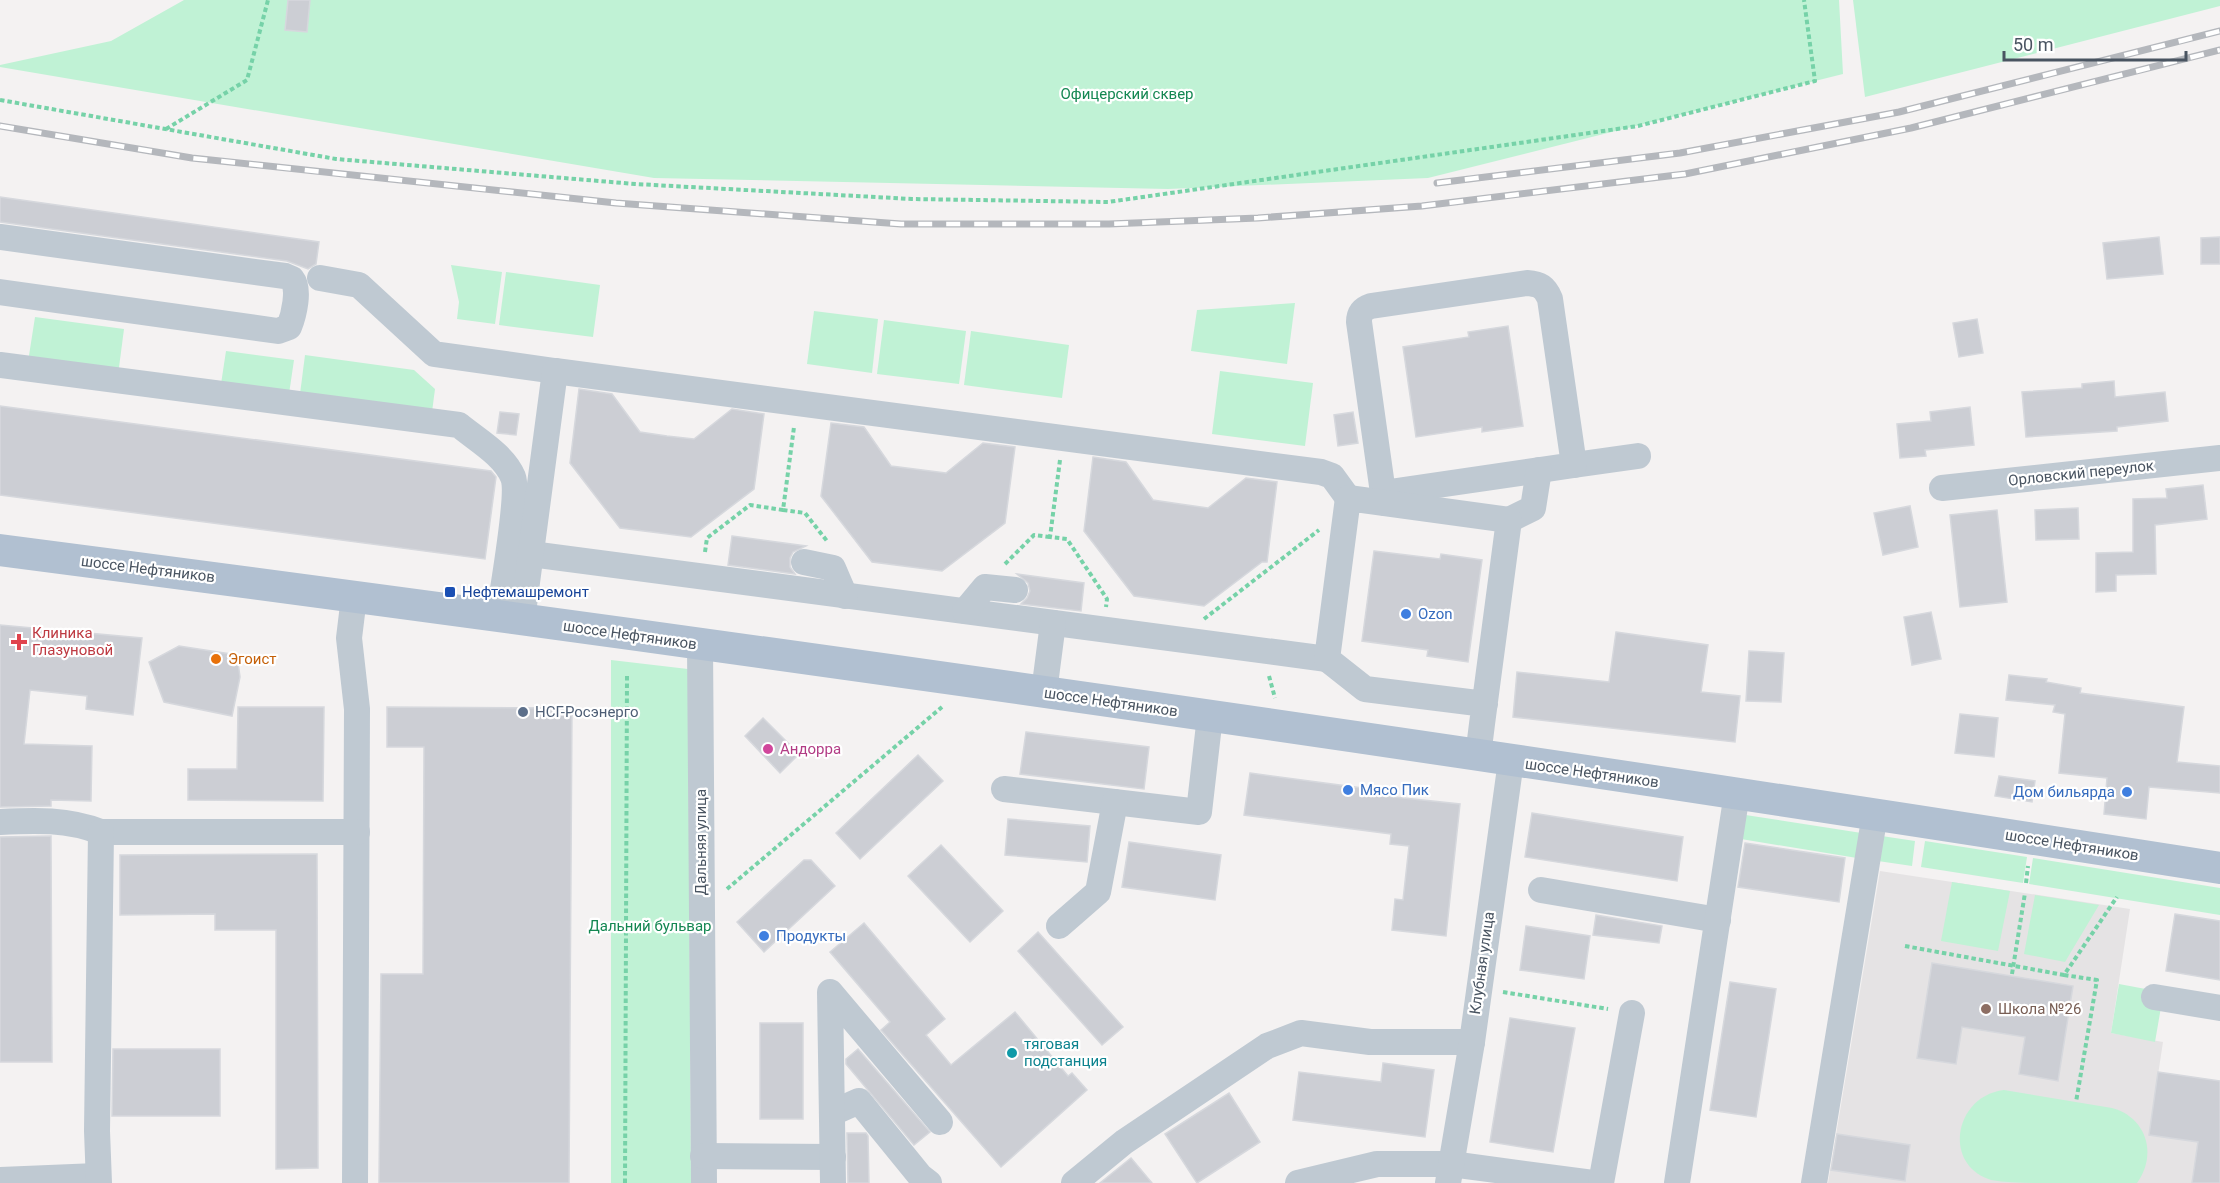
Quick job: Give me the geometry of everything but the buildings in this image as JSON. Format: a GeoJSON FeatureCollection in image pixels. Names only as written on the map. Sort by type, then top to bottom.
{"type":"FeatureCollection","features":[{"type":"Feature","properties":{"kind":"main road","name":"шоссе Нефтяников"},"geometry":{"type":"LineString","coordinates":[[0,550],[511,618],[1210,716],[1737,793],[2220,868]]}},
{"type":"Feature","properties":{"kind":"street"},"geometry":{"type":"LineString","coordinates":[[0,237],[285,276],[292,279],[296,290],[289,327],[278,331],[0,292]]}},
{"type":"Feature","properties":{"kind":"street"},"geometry":{"type":"LineString","coordinates":[[320,278],[359,285],[434,354],[1321,472],[1332,476],[1347,504],[1327,659]]}},
{"type":"Feature","properties":{"kind":"street"},"geometry":{"type":"LineString","coordinates":[[1384,498],[1359,315],[1364,308],[1371,306],[1527,283],[1538,284],[1546,290],[1550,299],[1574,465]]}},
{"type":"Feature","properties":{"kind":"street"},"geometry":{"type":"LineString","coordinates":[[0,365],[459,425],[501,460],[513,478],[511,618]]}},
{"type":"Feature","properties":{"kind":"street"},"geometry":{"type":"LineString","coordinates":[[511,618],[531,554],[555,371]]}},
{"type":"Feature","properties":{"kind":"street"},"geometry":{"type":"LineString","coordinates":[[1347,504],[1539,470],[1638,456]]}},
{"type":"Feature","properties":{"kind":"street","name":"Орловский переулок"},"geometry":{"type":"LineString","coordinates":[[1942,488],[2220,458]]}},
{"type":"Feature","properties":{"kind":"street"},"geometry":{"type":"LineString","coordinates":[[1384,498],[1509,520],[1533,508],[1539,470]]}},
{"type":"Feature","properties":{"kind":"street"},"geometry":{"type":"LineString","coordinates":[[1478,756],[1509,520]]}},
{"type":"Feature","properties":{"kind":"street"},"geometry":{"type":"LineString","coordinates":[[531,554],[1327,659],[1365,689],[1485,704]]}},
{"type":"Feature","properties":{"kind":"street"},"geometry":{"type":"LineString","coordinates":[[815,563],[836,573],[845,596]]}},
{"type":"Feature","properties":{"kind":"street"},"geometry":{"type":"LineString","coordinates":[[965,611],[981,591],[1003,588]]}},
{"type":"Feature","properties":{"kind":"street"},"geometry":{"type":"LineString","coordinates":[[354,597],[349,638],[357,709],[354,1183]]}},
{"type":"Feature","properties":{"kind":"street"},"geometry":{"type":"LineString","coordinates":[[1044,693],[1053,623]]}},
{"type":"Feature","properties":{"kind":"street","name":"Дальняя улица"},"geometry":{"type":"LineString","coordinates":[[700,645],[704,1183]]}},
{"type":"Feature","properties":{"kind":"street"},"geometry":{"type":"LineString","coordinates":[[1004,789],[1199,812],[1210,716]]}},
{"type":"Feature","properties":{"kind":"street","name":"Клубная улица"},"geometry":{"type":"LineString","coordinates":[[1450,1173],[1472,1042],[1510,761]]}},
{"type":"Feature","properties":{"kind":"street"},"geometry":{"type":"LineString","coordinates":[[1677,1183],[1737,793]]}},
{"type":"Feature","properties":{"kind":"street"},"geometry":{"type":"LineString","coordinates":[[1059,926],[1098,892],[1115,802]]}},
{"type":"Feature","properties":{"kind":"street"},"geometry":{"type":"LineString","coordinates":[[1814,1183],[1875,814]]}},
{"type":"Feature","properties":{"kind":"street"},"geometry":{"type":"LineString","coordinates":[[0,822],[47,820],[83,825],[101,832],[357,832]]}},
{"type":"Feature","properties":{"kind":"street"},"geometry":{"type":"LineString","coordinates":[[0,1180],[87,1180],[101,832]]}},
{"type":"Feature","properties":{"kind":"street"},"geometry":{"type":"LineString","coordinates":[[1541,890],[1718,921]]}},
{"type":"Feature","properties":{"kind":"street"},"geometry":{"type":"LineString","coordinates":[[833,1183],[830,992],[940,1122]]}},
{"type":"Feature","properties":{"kind":"street"},"geometry":{"type":"LineString","coordinates":[[2154,997],[2220,1008]]}},
{"type":"Feature","properties":{"kind":"street"},"geometry":{"type":"LineString","coordinates":[[1601,1183],[1632,1012]]}},
{"type":"Feature","properties":{"kind":"street"},"geometry":{"type":"LineString","coordinates":[[1074,1183],[1124,1143],[1267,1046],[1301,1033],[1370,1042],[1472,1042]]}},
{"type":"Feature","properties":{"kind":"street"},"geometry":{"type":"LineString","coordinates":[[832,1113],[859,1101],[920,1176],[929,1183]]}},
{"type":"Feature","properties":{"kind":"street"},"geometry":{"type":"LineString","coordinates":[[704,1156],[832,1157]]}},
{"type":"Feature","properties":{"kind":"street"},"geometry":{"type":"LineString","coordinates":[[1299,1183],[1377,1164],[1450,1173],[1593,1183]]}},
{"type":"Feature","properties":{"kind":"path"},"geometry":{"type":"LineString","coordinates":[[166,129],[247,80],[268,0]]}},
{"type":"Feature","properties":{"kind":"path"},"geometry":{"type":"LineString","coordinates":[[0,100],[336,159],[636,183],[912,199],[1108,202],[1638,126],[1815,81],[1804,0]]}},
{"type":"Feature","properties":{"kind":"path"},"geometry":{"type":"LineString","coordinates":[[783,510],[797,403]]}},
{"type":"Feature","properties":{"kind":"path"},"geometry":{"type":"LineString","coordinates":[[1050,537],[1063,438]]}},
{"type":"Feature","properties":{"kind":"path"},"geometry":{"type":"LineString","coordinates":[[1177,639],[1347,504]]}},
{"type":"Feature","properties":{"kind":"path"},"geometry":{"type":"LineString","coordinates":[[702,576],[707,538],[750,505],[805,513],[828,543],[815,563]]}},
{"type":"Feature","properties":{"kind":"path"},"geometry":{"type":"LineString","coordinates":[[1003,588],[993,575],[1034,535],[1067,539],[1107,599],[1103,630]]}},
{"type":"Feature","properties":{"kind":"path"},"geometry":{"type":"LineString","coordinates":[[1262,651],[1275,700]]}},
{"type":"Feature","properties":{"kind":"path"},"geometry":{"type":"LineString","coordinates":[[626,1183],[627,676]]}},
{"type":"Feature","properties":{"kind":"path"},"geometry":{"type":"LineString","coordinates":[[722,894],[942,707]]}},
{"type":"Feature","properties":{"kind":"path"},"geometry":{"type":"LineString","coordinates":[[2026,883],[2030,856]]}},
{"type":"Feature","properties":{"kind":"path"},"geometry":{"type":"LineString","coordinates":[[2012,974],[2025,893]]}},
{"type":"Feature","properties":{"kind":"path"},"geometry":{"type":"LineString","coordinates":[[2064,975],[2117,897]]}},
{"type":"Feature","properties":{"kind":"path"},"geometry":{"type":"LineString","coordinates":[[1905,946],[2097,980],[2076,1102]]}},
{"type":"Feature","properties":{"kind":"path"},"geometry":{"type":"LineString","coordinates":[[1478,988],[1632,1012]]}},
{"type":"Feature","properties":{"kind":"shaded area","name":"Школа №26"},"geometry":{"type":"Polygon","coordinates":[[[1880,871],[2130,909],[2111,1033],[2163,1042],[2149,1134],[2198,1142],[2192,1183],[1828,1183],[1880,871]]]}},
{"type":"Feature","properties":{"kind":"green space","name":"Офицерский сквер"},"geometry":{"type":"Polygon","coordinates":[[[184,0],[1839,0],[1843,74],[1428,178],[1168,189],[654,178],[0,67],[0,65],[111,41],[184,0]]]}},
{"type":"Feature","properties":{"kind":"green space"},"geometry":{"type":"Polygon","coordinates":[[[1853,0],[2220,0],[2220,6],[1865,97],[1853,0]]]}},
{"type":"Feature","properties":{"kind":"green space"},"geometry":{"type":"Polygon","coordinates":[[[451,265],[502,272],[495,324],[457,319],[459,302],[451,265]]]}},
{"type":"Feature","properties":{"kind":"green space"},"geometry":{"type":"Polygon","coordinates":[[[506,272],[600,285],[593,337],[499,325],[506,272]]]}},
{"type":"Feature","properties":{"kind":"green space"},"geometry":{"type":"Polygon","coordinates":[[[1295,303],[1287,364],[1191,351],[1197,310],[1295,303]]]}},
{"type":"Feature","properties":{"kind":"green space"},"geometry":{"type":"Polygon","coordinates":[[[814,311],[878,319],[872,373],[807,364],[814,311]]]}},
{"type":"Feature","properties":{"kind":"green space"},"geometry":{"type":"Polygon","coordinates":[[[35,317],[124,329],[118,375],[28,362],[35,317]]]}},
{"type":"Feature","properties":{"kind":"green space"},"geometry":{"type":"Polygon","coordinates":[[[884,320],[966,331],[959,384],[877,374],[884,320]]]}},
{"type":"Feature","properties":{"kind":"green space"},"geometry":{"type":"Polygon","coordinates":[[[971,331],[1069,345],[1062,398],[964,385],[971,331]]]}},
{"type":"Feature","properties":{"kind":"green space"},"geometry":{"type":"Polygon","coordinates":[[[226,351],[294,360],[289,394],[221,384],[226,351]]]}},
{"type":"Feature","properties":{"kind":"green space"},"geometry":{"type":"Polygon","coordinates":[[[305,355],[414,370],[435,389],[432,412],[300,394],[305,355]]]}},
{"type":"Feature","properties":{"kind":"green space"},"geometry":{"type":"Polygon","coordinates":[[[1220,371],[1313,383],[1305,446],[1212,434],[1220,371]]]}},
{"type":"Feature","properties":{"kind":"green space","name":"Дальний бульвар"},"geometry":{"type":"Polygon","coordinates":[[[611,660],[688,669],[691,1183],[611,1183],[611,660]]]}},
{"type":"Feature","properties":{"kind":"green space"},"geometry":{"type":"Polygon","coordinates":[[[1739,814],[1868,834],[1863,859],[1735,838],[1739,814]]]}},
{"type":"Feature","properties":{"kind":"green space"},"geometry":{"type":"Polygon","coordinates":[[[1875,835],[1915,841],[1912,866],[1871,860],[1875,835]]]}},
{"type":"Feature","properties":{"kind":"green space"},"geometry":{"type":"Polygon","coordinates":[[[1925,841],[2027,857],[2023,883],[1921,867],[1925,841]]]}},
{"type":"Feature","properties":{"kind":"green space"},"geometry":{"type":"Polygon","coordinates":[[[2033,858],[2220,888],[2220,915],[2029,884],[2033,858]]]}},
{"type":"Feature","properties":{"kind":"green space"},"geometry":{"type":"Polygon","coordinates":[[[1952,882],[2010,891],[1998,951],[1941,941],[1952,882]]]}},
{"type":"Feature","properties":{"kind":"green space"},"geometry":{"type":"Polygon","coordinates":[[[2035,895],[2099,905],[2065,962],[2024,954],[2035,895]]]}},
{"type":"Feature","properties":{"kind":"green space"},"geometry":{"type":"Polygon","coordinates":[[[2119,984],[2151,990],[2161,1007],[2155,1042],[2111,1033],[2119,984]]]}},
{"type":"Feature","properties":{"kind":"green space"},"geometry":{"type":"Polygon","coordinates":[[[2004,1090],[2112,1108],[2133,1119],[2145,1138],[2147,1149],[2147,1160],[2137,1183],[2011,1182],[1991,1180],[1975,1172],[1965,1160],[1960,1147],[1960,1132],[1965,1117],[1974,1104],[1987,1095],[2004,1090]]]}},
{"type":"Feature","properties":{"kind":"railway"},"geometry":{"type":"LineString","coordinates":[[1437,183],[1680,153],[1899,112],[2220,31]]}},
{"type":"Feature","properties":{"kind":"railway"},"geometry":{"type":"LineString","coordinates":[[0,126],[192,158],[616,203],[901,224],[1109,224],[1258,218],[1422,206],[1685,174],[1911,128],[2220,50]]}},
{"type":"Feature","properties":{"kind":"place","name":"Нефтемашремонт"},"geometry":{"type":"Point","coordinates":[450,592]}},
{"type":"Feature","properties":{"kind":"place","name":"Ozon"},"geometry":{"type":"Point","coordinates":[1406,614]}},
{"type":"Feature","properties":{"kind":"place","name":"Клиника Глазуновой"},"geometry":{"type":"Point","coordinates":[19,642]}},
{"type":"Feature","properties":{"kind":"place","name":"Эгоист"},"geometry":{"type":"Point","coordinates":[216,659]}},
{"type":"Feature","properties":{"kind":"place","name":"НСГ-Росэнерго"},"geometry":{"type":"Point","coordinates":[523,712]}},
{"type":"Feature","properties":{"kind":"place","name":"Андорра"},"geometry":{"type":"Point","coordinates":[768,749]}},
{"type":"Feature","properties":{"kind":"place","name":"Мясо Пик"},"geometry":{"type":"Point","coordinates":[1348,790]}},
{"type":"Feature","properties":{"kind":"place","name":"Дом бильярда"},"geometry":{"type":"Point","coordinates":[2127,792]}},
{"type":"Feature","properties":{"kind":"place","name":"Продукты"},"geometry":{"type":"Point","coordinates":[764,936]}},
{"type":"Feature","properties":{"kind":"place","name":"Школа №26"},"geometry":{"type":"Point","coordinates":[1986,1009]}},
{"type":"Feature","properties":{"kind":"place","name":"тяговая подстанция"},"geometry":{"type":"Point","coordinates":[1012,1053]}}]}
